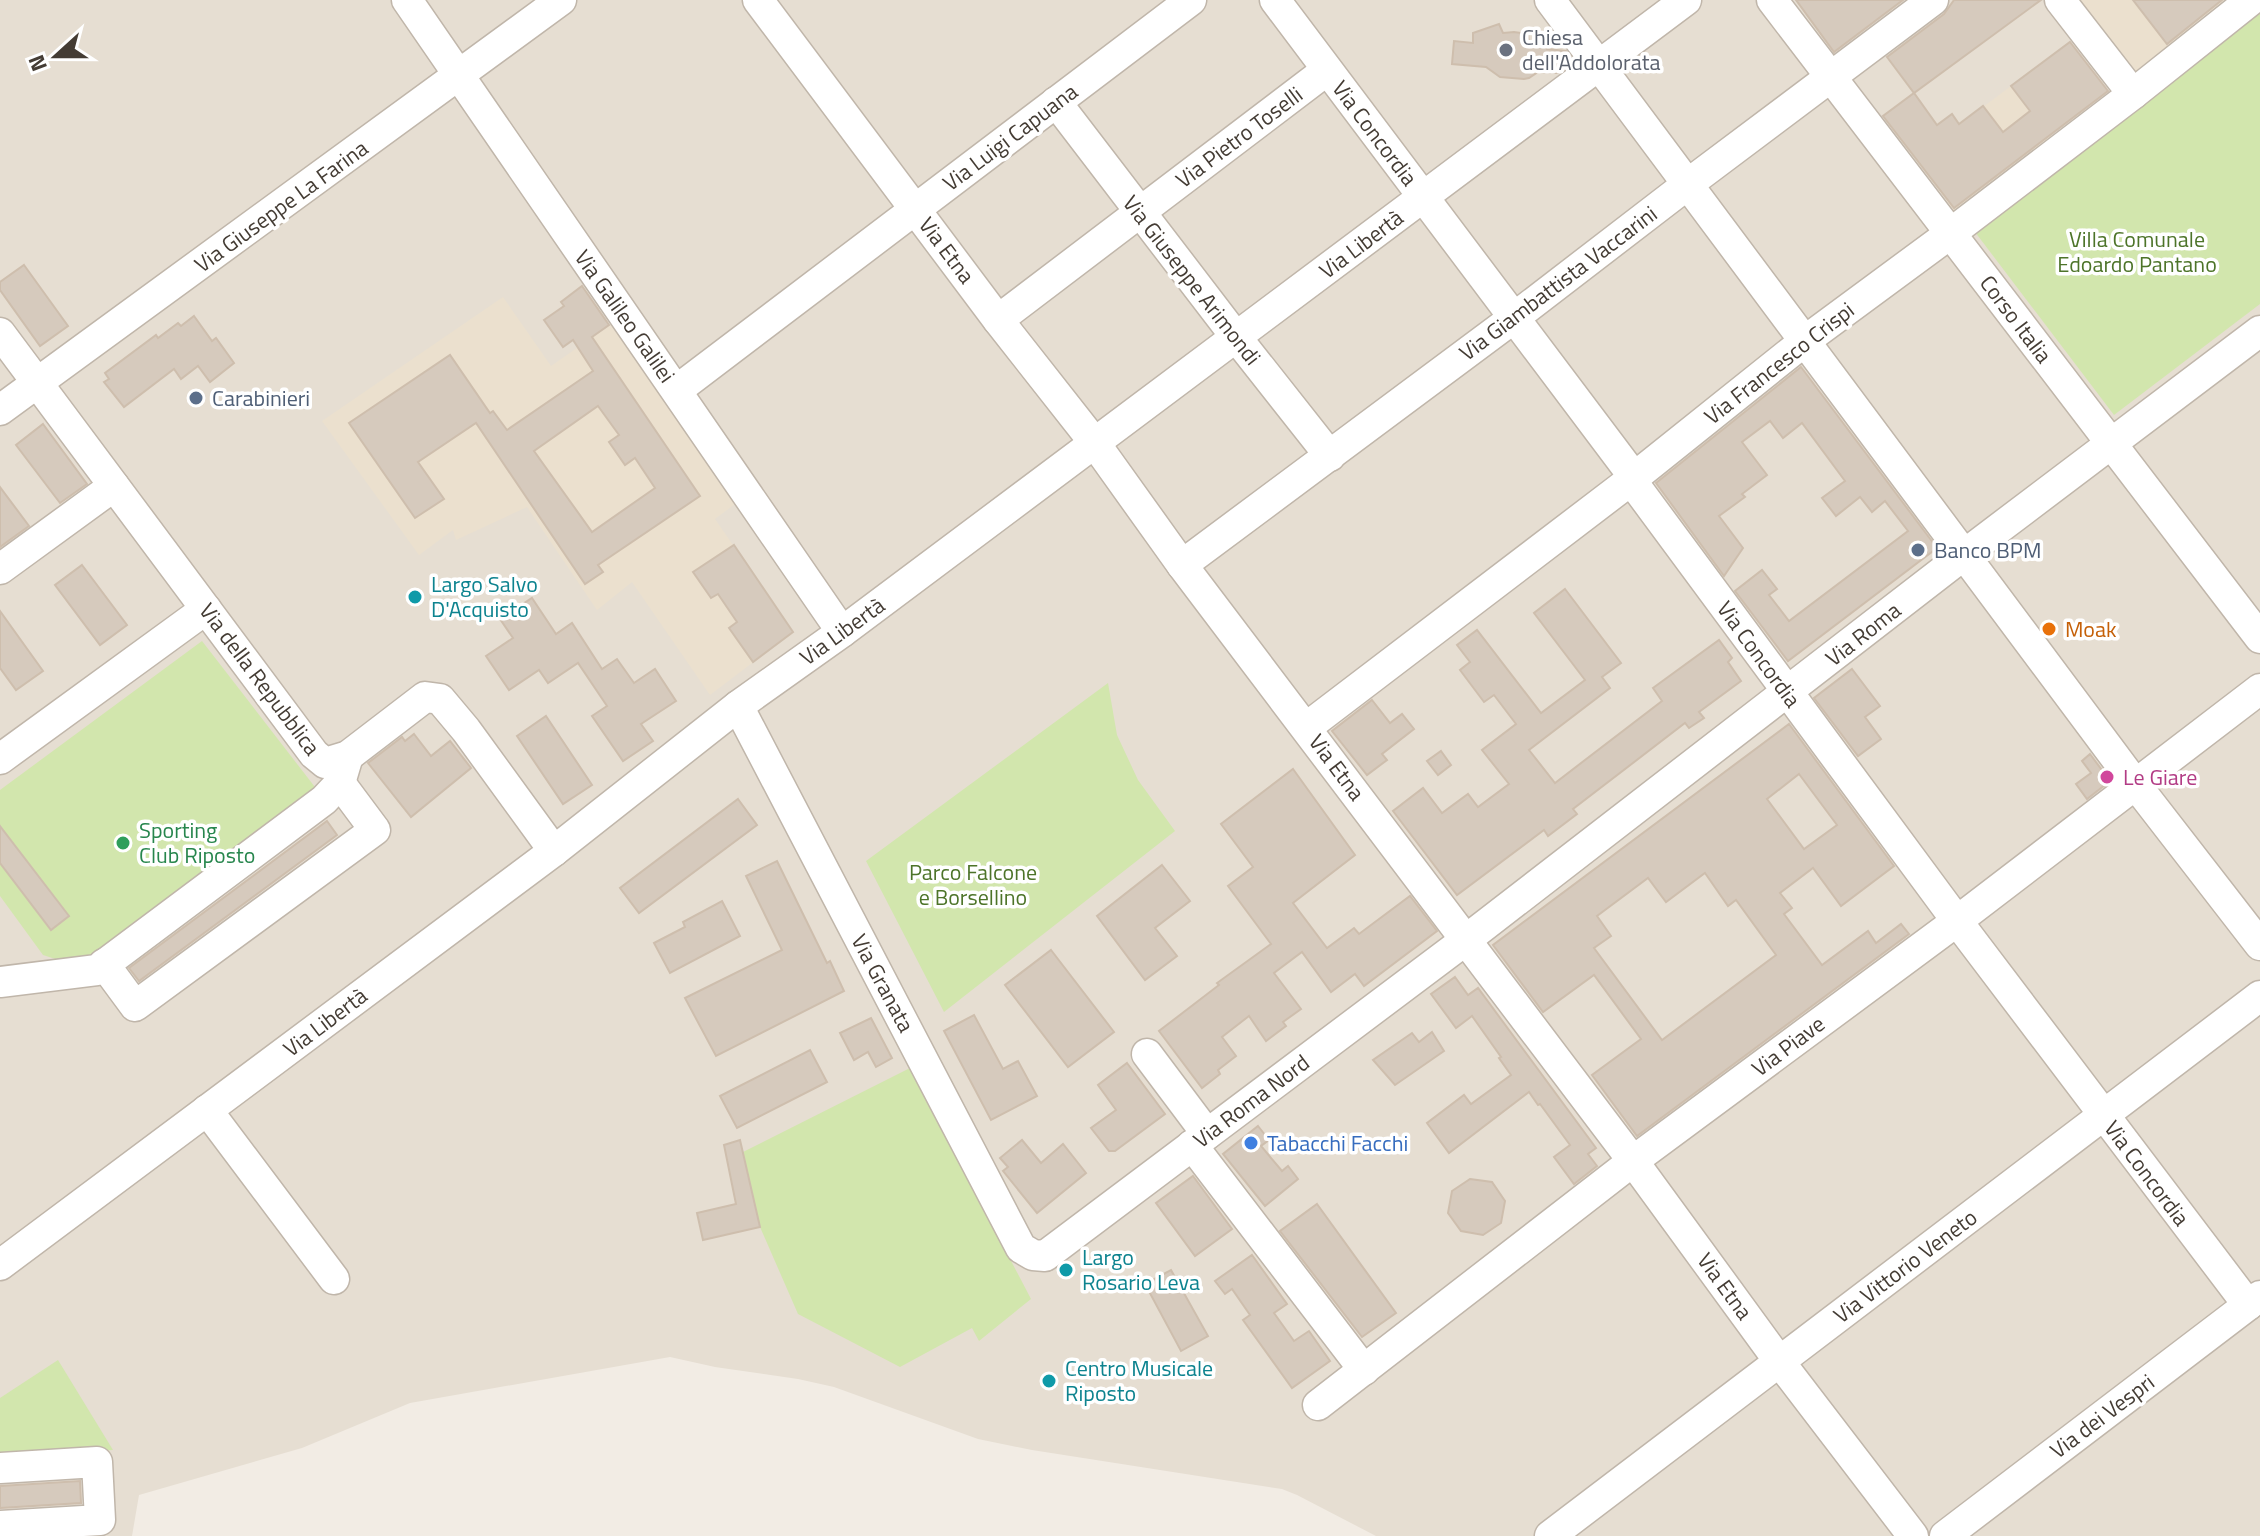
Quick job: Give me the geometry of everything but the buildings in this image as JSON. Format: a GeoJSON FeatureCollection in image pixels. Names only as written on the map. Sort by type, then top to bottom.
{"type":"FeatureCollection","features":[{"type":"Feature","properties":{"kind":"street","name":"Via Galileo Galilei"},"geometry":{"type":"LineString","coordinates":[[407,0],[842,632]]}},
{"type":"Feature","properties":{"kind":"street","name":"Via Giuseppe La Farina"},"geometry":{"type":"LineString","coordinates":[[0,410],[561,0]]}},
{"type":"Feature","properties":{"kind":"street","name":"Via Etna"},"geometry":{"type":"LineString","coordinates":[[758,0],[998,320],[1094,442],[1182,565],[1467,939],[1779,1361],[1913,1536]]}},
{"type":"Feature","properties":{"kind":"street","name":"Via Luigi Capuana"},"geometry":{"type":"LineString","coordinates":[[677,390],[1191,0]]}},
{"type":"Feature","properties":{"kind":"street","name":"Via Concordia"},"geometry":{"type":"LineString","coordinates":[[1275,0],[1628,469],[1631,480],[2103,1115],[2254,1300]]}},
{"type":"Feature","properties":{"kind":"street"},"geometry":{"type":"LineString","coordinates":[[1550,0],[2136,785],[2260,945]]}},
{"type":"Feature","properties":{"kind":"street","name":"Via Libertà"},"geometry":{"type":"LineString","coordinates":[[0,1265],[554,851],[738,706],[842,632],[1686,0]]}},
{"type":"Feature","properties":{"kind":"street","name":"Corso Italia"},"geometry":{"type":"LineString","coordinates":[[1772,0],[2260,638]]}},
{"type":"Feature","properties":{"kind":"street","name":"Via Giambattista Vaccarini"},"geometry":{"type":"LineString","coordinates":[[1182,565],[1933,0]]}},
{"type":"Feature","properties":{"kind":"street"},"geometry":{"type":"LineString","coordinates":[[2060,0],[2133,94]]}},
{"type":"Feature","properties":{"kind":"street","name":"Via Francesco Crispi"},"geometry":{"type":"LineString","coordinates":[[1307,727],[1631,480],[1806,340],[2133,94],[2251,0]]}},
{"type":"Feature","properties":{"kind":"street","name":"Via Pietro Toselli"},"geometry":{"type":"LineString","coordinates":[[998,320],[1327,70]]}},
{"type":"Feature","properties":{"kind":"street","name":"Via Giuseppe Arimondi"},"geometry":{"type":"LineString","coordinates":[[1056,102],[1330,456]]}},
{"type":"Feature","properties":{"kind":"street","name":"Via Roma"},"geometry":{"type":"LineString","coordinates":[[1467,939],[1965,554],[2260,331]]}},
{"type":"Feature","properties":{"kind":"street","name":"Via della Repubblica"},"geometry":{"type":"LineString","coordinates":[[0,333],[314,754],[325,763],[344,769],[425,697],[440,699],[554,851]]}},
{"type":"Feature","properties":{"kind":"street"},"geometry":{"type":"LineString","coordinates":[[0,569],[114,486]]}},
{"type":"Feature","properties":{"kind":"street"},"geometry":{"type":"LineString","coordinates":[[0,759],[206,609]]}},
{"type":"Feature","properties":{"kind":"street","name":"Via Piave"},"geometry":{"type":"LineString","coordinates":[[1318,1405],[1633,1161],[1957,921],[2260,689]]}},
{"type":"Feature","properties":{"kind":"street","name":"Via Granata"},"geometry":{"type":"LineString","coordinates":[[738,706],[1021,1248],[1033,1255]]}},
{"type":"Feature","properties":{"kind":"street"},"geometry":{"type":"LineString","coordinates":[[104,964],[135,1006],[375,830],[344,769]]}},
{"type":"Feature","properties":{"kind":"street"},"geometry":{"type":"LineString","coordinates":[[0,982],[97,970],[324,800],[344,769]]}},
{"type":"Feature","properties":{"kind":"street","name":"Via Roma Nord"},"geometry":{"type":"LineString","coordinates":[[1033,1255],[1045,1256],[1467,939]]}},
{"type":"Feature","properties":{"kind":"street","name":"Via Vittorio Veneto"},"geometry":{"type":"LineString","coordinates":[[1550,1536],[2260,996]]}},
{"type":"Feature","properties":{"kind":"street"},"geometry":{"type":"LineString","coordinates":[[1147,1054],[1200,1140],[1364,1370]]}},
{"type":"Feature","properties":{"kind":"street"},"geometry":{"type":"LineString","coordinates":[[207,1110],[334,1279]]}},
{"type":"Feature","properties":{"kind":"street","name":"Via dei Vespri"},"geometry":{"type":"LineString","coordinates":[[1945,1536],[2254,1300]]}},
{"type":"Feature","properties":{"kind":"street"},"geometry":{"type":"LineString","coordinates":[[0,1468],[97,1462],[100,1520],[0,1526]]}},
{"type":"Feature","properties":{"kind":"shaded area"},"geometry":{"type":"Polygon","coordinates":[[[0,0],[2260,0],[2260,1536],[1376,1536],[1282,1489],[978,1439],[834,1387],[670,1357],[410,1403],[302,1448],[139,1495],[132,1536],[0,1536],[0,0]]]}},
{"type":"Feature","properties":{"kind":"shaded area"},"geometry":{"type":"Polygon","coordinates":[[[2074,0],[2230,0],[2132,76],[2074,0]]]}},
{"type":"Feature","properties":{"kind":"shaded area"},"geometry":{"type":"Polygon","coordinates":[[[2011,86],[2052,139],[1955,212],[1915,158],[2011,86]]]}},
{"type":"Feature","properties":{"kind":"shaded area"},"geometry":{"type":"Polygon","coordinates":[[[503,297],[551,366],[613,323],[735,504],[715,519],[793,632],[710,695],[632,582],[597,610],[527,507],[456,540],[453,530],[419,555],[322,421],[503,297]]]}},
{"type":"Feature","properties":{"kind":"green space","name":"Villa Comunale Edoardo Pantano"},"geometry":{"type":"Polygon","coordinates":[[[2260,6],[2260,304],[2114,415],[1975,232],[2260,6]]]}},
{"type":"Feature","properties":{"kind":"green space","name":"Sporting Club Riposto"},"geometry":{"type":"Polygon","coordinates":[[[202,641],[318,791],[89,959],[71,964],[43,955],[0,896],[0,790],[202,641]]]}},
{"type":"Feature","properties":{"kind":"green space","name":"Parco Falcone e Borsellino"},"geometry":{"type":"Polygon","coordinates":[[[1108,683],[1117,735],[1138,780],[1175,831],[944,1012],[866,861],[1108,683]]]}},
{"type":"Feature","properties":{"kind":"green space"},"geometry":{"type":"Polygon","coordinates":[[[910,1068],[1031,1299],[979,1341],[972,1328],[900,1367],[798,1314],[760,1227],[743,1152],[910,1068]]]}},
{"type":"Feature","properties":{"kind":"green space"},"geometry":{"type":"Polygon","coordinates":[[[58,1360],[113,1450],[0,1457],[0,1398],[58,1360]]]}},
{"type":"Feature","properties":{"kind":"place","name":"Chiesa dell'Addolorata"},"geometry":{"type":"Point","coordinates":[1506,50]}},
{"type":"Feature","properties":{"kind":"place","name":"Carabinieri"},"geometry":{"type":"Point","coordinates":[196,398]}},
{"type":"Feature","properties":{"kind":"place","name":"Banco BPM"},"geometry":{"type":"Point","coordinates":[1918,550]}},
{"type":"Feature","properties":{"kind":"place","name":"Largo Salvo D'Acquisto"},"geometry":{"type":"Point","coordinates":[415,597]}},
{"type":"Feature","properties":{"kind":"place","name":"Moak"},"geometry":{"type":"Point","coordinates":[2049,629]}},
{"type":"Feature","properties":{"kind":"place","name":"Le Giare"},"geometry":{"type":"Point","coordinates":[2107,777]}},
{"type":"Feature","properties":{"kind":"place","name":"Sporting Club Riposto"},"geometry":{"type":"Point","coordinates":[123,843]}},
{"type":"Feature","properties":{"kind":"place","name":"Tabacchi Facchi"},"geometry":{"type":"Point","coordinates":[1251,1143]}},
{"type":"Feature","properties":{"kind":"place","name":"Largo Rosario Leva"},"geometry":{"type":"Point","coordinates":[1066,1270]}},
{"type":"Feature","properties":{"kind":"place","name":"Centro Musicale Riposto"},"geometry":{"type":"Point","coordinates":[1049,1381]}}]}
